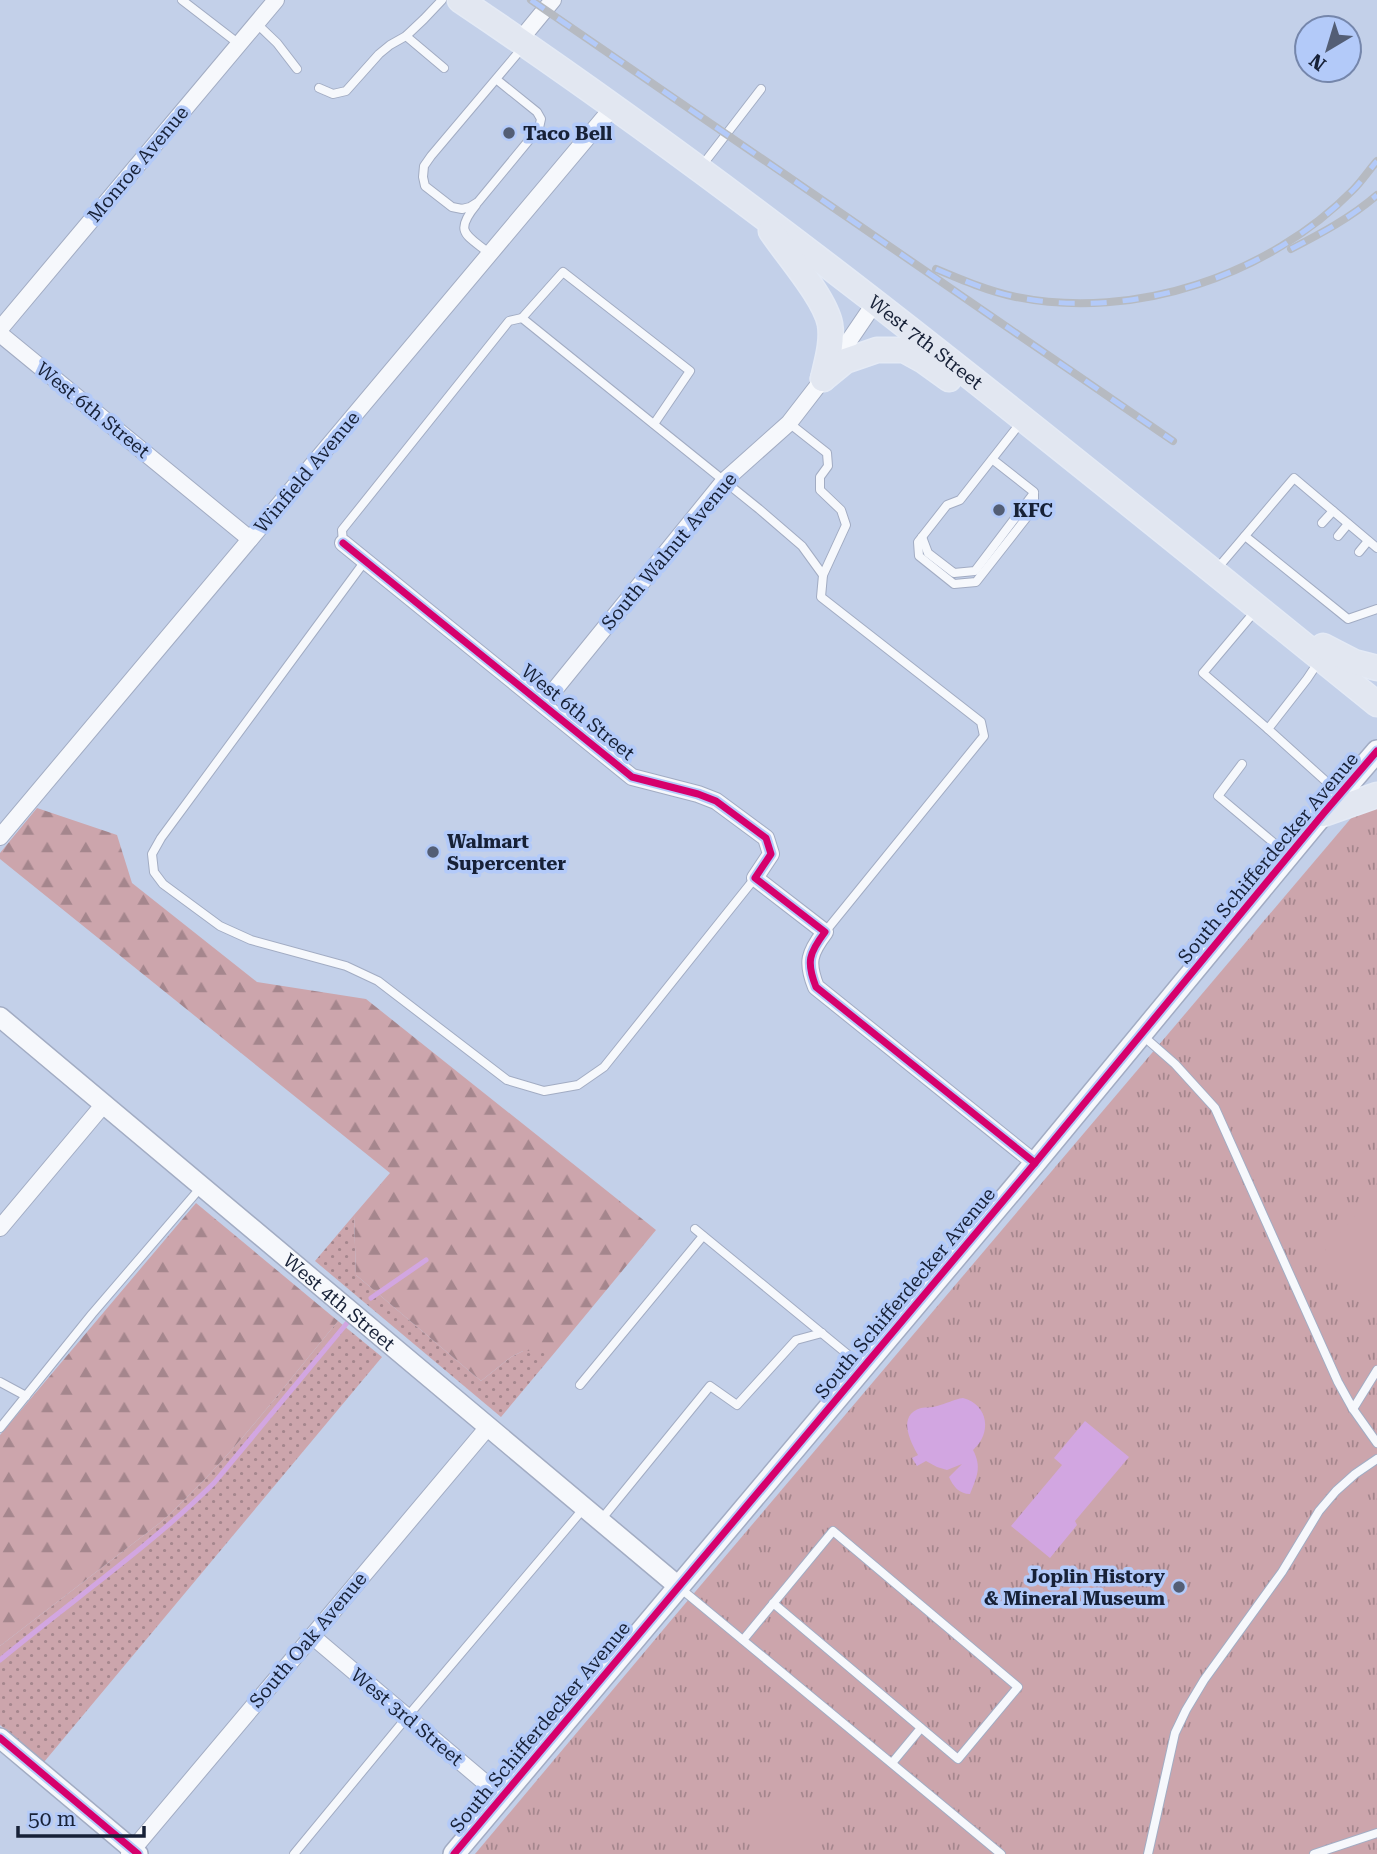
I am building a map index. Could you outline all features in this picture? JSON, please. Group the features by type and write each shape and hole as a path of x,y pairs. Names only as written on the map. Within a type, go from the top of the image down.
{"main road":[{"name":"West 7th Street","path":"460,0 699,169 876,301 1377,704"},
{"path":"756,211 823,303 830,323 831,342 823,379"},
{"path":"823,379 845,361 862,354 877,350 904,350 944,377 962,385 987,389"},
{"path":"1295,637 1315,641 1354,662 1377,668"},
{"name":"South Schifferdecker Avenue","path":"454,1854 1035,1163 1377,751"},
{"path":"1323,814 1377,795"}],"street":[{"name":"Monroe Avenue","path":"0,329 276,0"},
{"path":"523,42 553,0"},
{"name":"Winfield Avenue","path":"0,837 613,107"},
{"name":"South Walnut Avenue","path":"543,704 724,481 789,423 823,379 876,301"},
{"name":"West 6th Street","path":"0,334 250,539"},
{"name":"West 6th Street","path":"343,542 632,777 716,801 766,838 771,854 755,877"},
{"path":"755,877 825,932 810,956 809,971 816,987 1035,1163"},
{"name":"West 4th Street","path":"3,1024 202,1186 678,1586"},
{"path":"0,1228 103,1104"},
{"name":"South Oak Avenue","path":"133,1852 488,1427"},
{"name":"West 3rd Street","path":"312,1636 502,1797"},
{"path":"0,1738 133,1852"}],"lane":[{"path":"181,0 239,44"},
{"path":"319,88 333,94 346,91 379,54 425,19 442,0"},
{"path":"256,23 277,43 297,69"},
{"path":"405,36 444,68"},
{"path":"478,202 462,209 443,201 425,186 422,177 424,166 523,42"},
{"path":"490,254 465,234 463,225 466,216 539,128 541,119 537,112 496,79"},
{"path":"699,169 761,89"},
{"path":"343,542 342,530 509,321 522,318 563,272 690,371 654,424"},
{"path":"522,318 802,546 823,575"},
{"path":"992,459 1034,492 1034,508 976,582 954,584 919,555 918,542 947,505 960,500 992,459 1024,419"},
{"path":"789,423 827,453 828,466 820,477 820,490 841,510 846,525 823,575 821,597 981,722 984,736 825,932"},
{"path":"1214,572 1294,478 1377,548"},
{"path":"1322,523 1333,511"},
{"path":"1338,536 1348,524"},
{"path":"1245,536 1287,564 1324,594 1348,619 1377,609"},
{"path":"1359,552 1368,541"},
{"path":"365,561 161,838 152,854 154,872 163,884 220,926 251,940 346,966 378,981 507,1080 544,1091 578,1085 604,1067 755,877"},
{"path":"1258,607 1203,673 1340,794"},
{"path":"1268,729 1321,658"},
{"path":"1242,764 1218,796 1289,856"},
{"path":"1142,1035 1175,1064 1215,1108 1338,1382 1377,1443"},
{"path":"0,1428 92,1314 202,1186"},
{"path":"695,1229 863,1367"},
{"path":"580,1385 703,1236"},
{"path":"600,1521 710,1386 737,1405 796,1340 822,1333"},
{"path":"1353,1409 1377,1370"},
{"path":"0,1382 26,1396"},
{"path":"1148,1854 1175,1733 1186,1710 1282,1572 1319,1511 1354,1474 1377,1459"},
{"path":"294,1854 584,1508"},
{"path":"743,1640 833,1531 1018,1687 958,1759 774,1603"},
{"path":"678,1586 1001,1854"},
{"path":"892,1763 921,1728"},
{"path":"1314,1854 1377,1833"}],"green space":[{"path":"1377,805 1377,1854 475,1854 1352,817"},
{"path":"37,808 117,835 132,883 257,982 366,999 656,1230 556,1351 523,1351 481,1381 356,1275 354,1215 390,1173 0,859 0,853"},
{"path":"1377,1191 1377,1308 1319,1257"},
{"path":"196,1203 338,1321 253,1425 186,1499 161,1522 0,1646 0,1435"},
{"path":"354,1215 356,1275 481,1381 523,1351 556,1351 501,1417 315,1261"},
{"path":"338,1321 382,1357 44,1762 0,1725 0,1646 161,1522 186,1499 253,1425"},
{"path":"779,1787 829,1837 812,1854 780,1854 746,1820"}],"shaded area":[{"path":"963,1398 978,1407 985,1421 983,1436 973,1450 978,1467 970,1494 957,1489 949,1477 962,1464 947,1470 926,1461 917,1466 912,1458 918,1455 907,1422 914,1411 921,1408 935,1407"},
{"path":"1085,1421 1129,1457 1075,1521 1077,1525 1050,1558 1011,1526 1062,1465 1054,1458"}],"waterway":[{"path":"371,1298 426,1260"},
{"path":"0,1660 136,1552 214,1483 352,1317"}],"railway":[{"path":"531,0 1173,441"},
{"path":"936,269 1006,295 1061,303 1107,302 1153,296 1198,284 1241,268 1282,246 1319,220 1353,190 1377,161"},
{"path":"1291,249 1346,218 1377,195"}],"cycle path":[{"path":"343,543 632,777 716,801 766,838 771,854 755,878 825,932 812,952 810,964 816,987 1035,1163"},
{"path":"454,1854 1035,1163 1377,751"},
{"path":"0,1738 138,1854"}],"place":[{"name":"Taco Bell","path":"509,133"},
{"name":"KFC","path":"999,510"},
{"name":"Walmart Supercenter","path":"433,852"},
{"name":"Joplin History & Mineral Museum","path":"1179,1587"}]}
